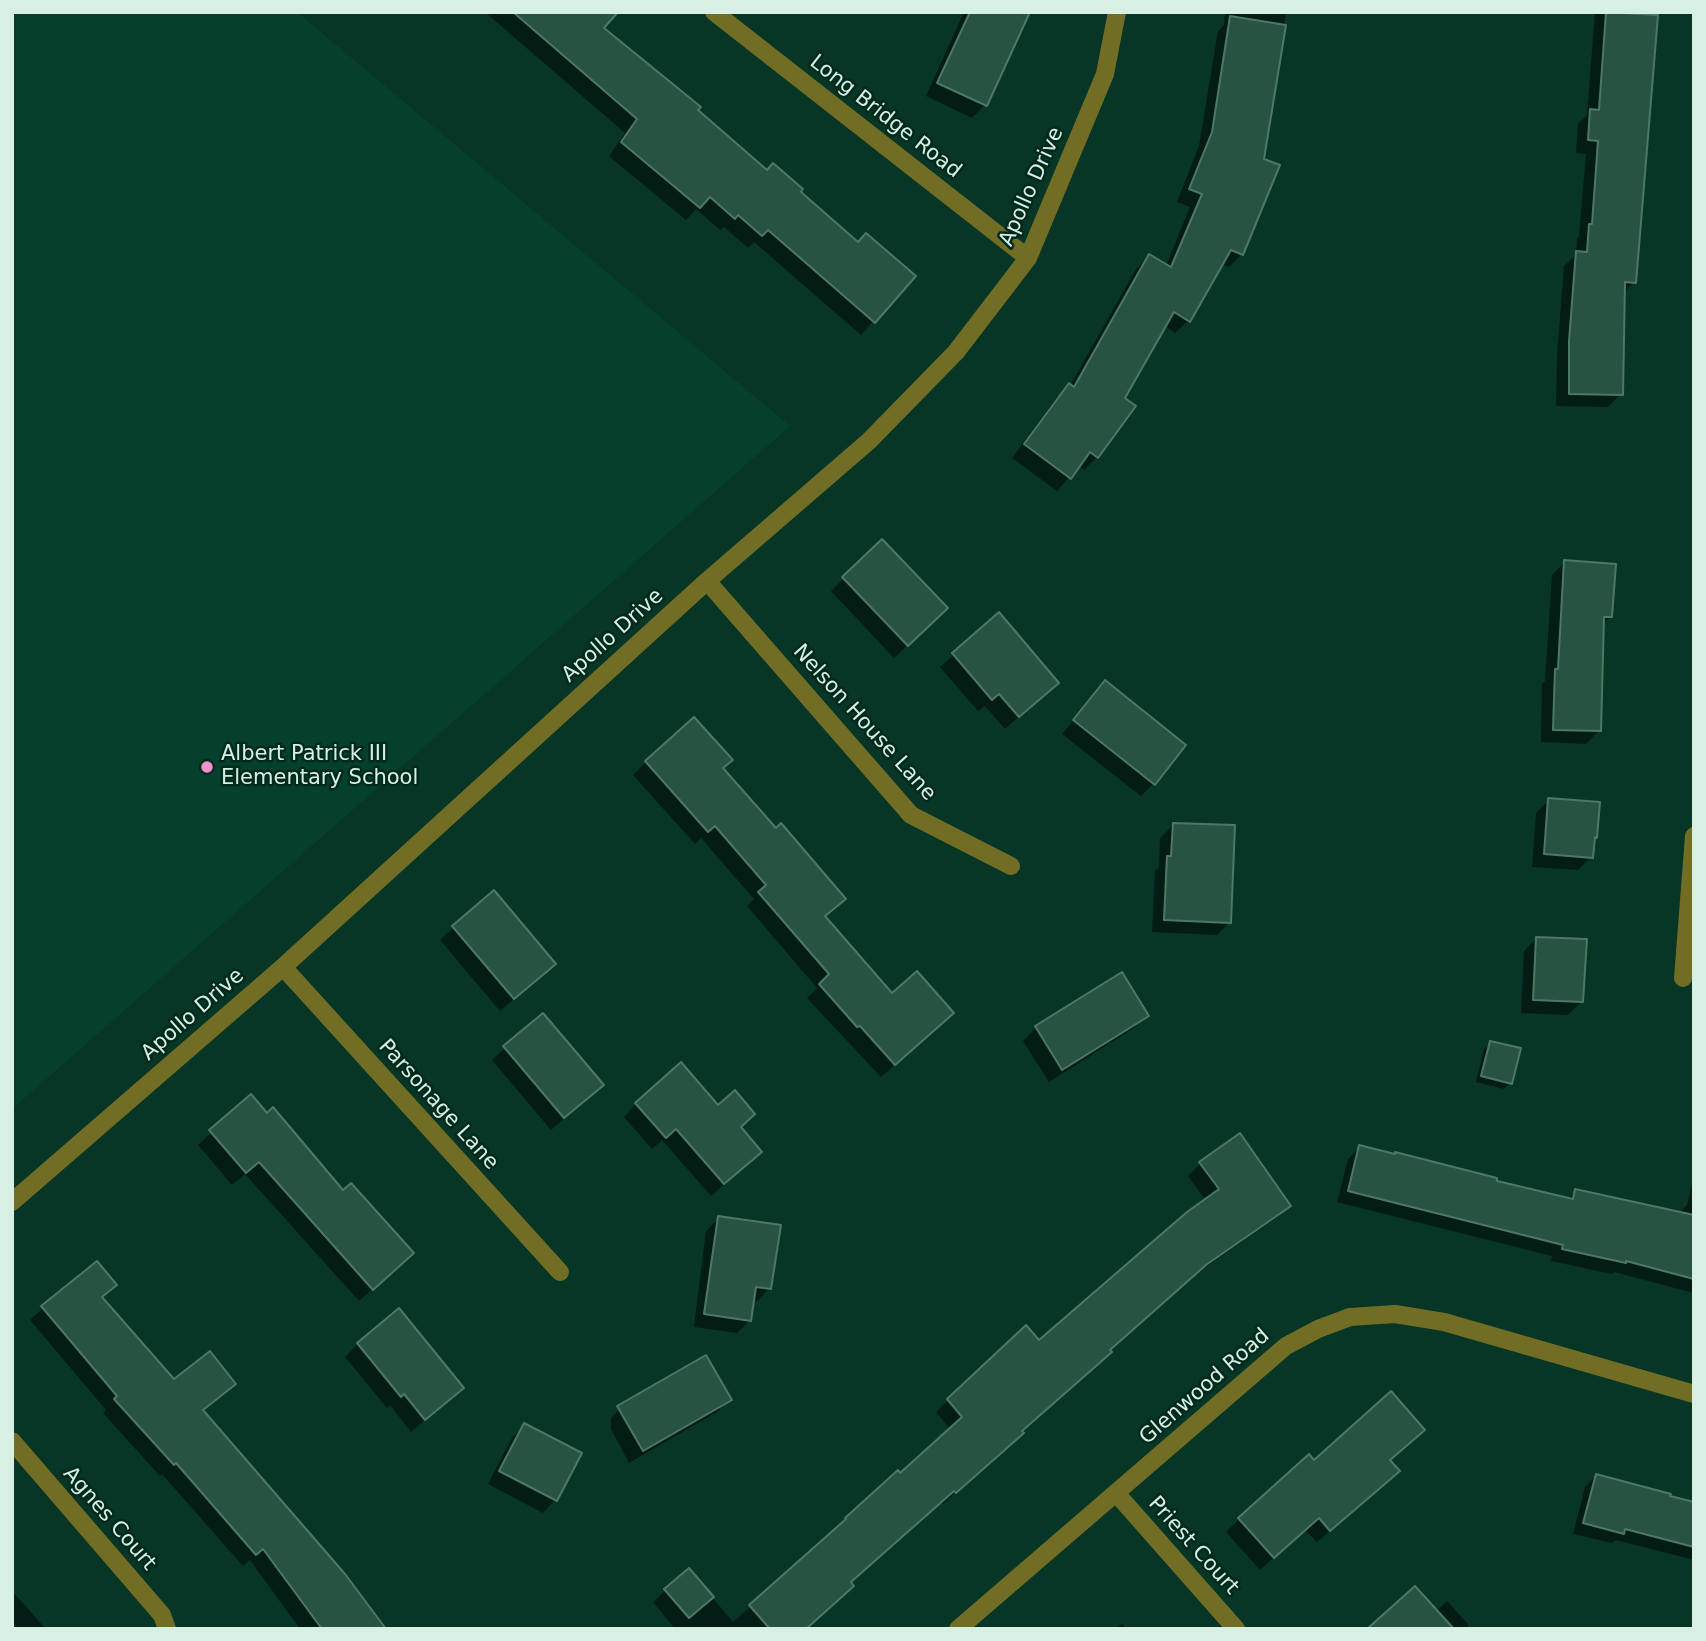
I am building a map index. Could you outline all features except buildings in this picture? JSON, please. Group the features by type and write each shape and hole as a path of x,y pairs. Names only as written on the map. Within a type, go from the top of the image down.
{"street":[{"name":"Long Bridge Road","path":"714,12 1028,258"},
{"name":"Apollo Drive","path":"12,1202 283,967 707,581 870,441 956,352 1028,258 1105,74 1117,12"},
{"name":"Nelson House Lane","path":"707,581 911,816 1010,866"},
{"path":"1683,978 1694,836"},
{"name":"Parsonage Lane","path":"283,967 559,1272"},
{"name":"Glenwood Road","path":"958,1629 1286,1346 1318,1329 1350,1317 1395,1314 1444,1322 1694,1394"},
{"name":"Agnes Court","path":"12,1441 162,1615 167,1629"},
{"name":"Priest Court","path":"1116,1493 1236,1629"}],"shaded area":[{"name":"Albert Patrick III Elementary School","path":"12,12 297,12 790,426 12,1109"}],"place":[{"name":"Albert Patrick III Elementary School","path":"207,767"}]}
